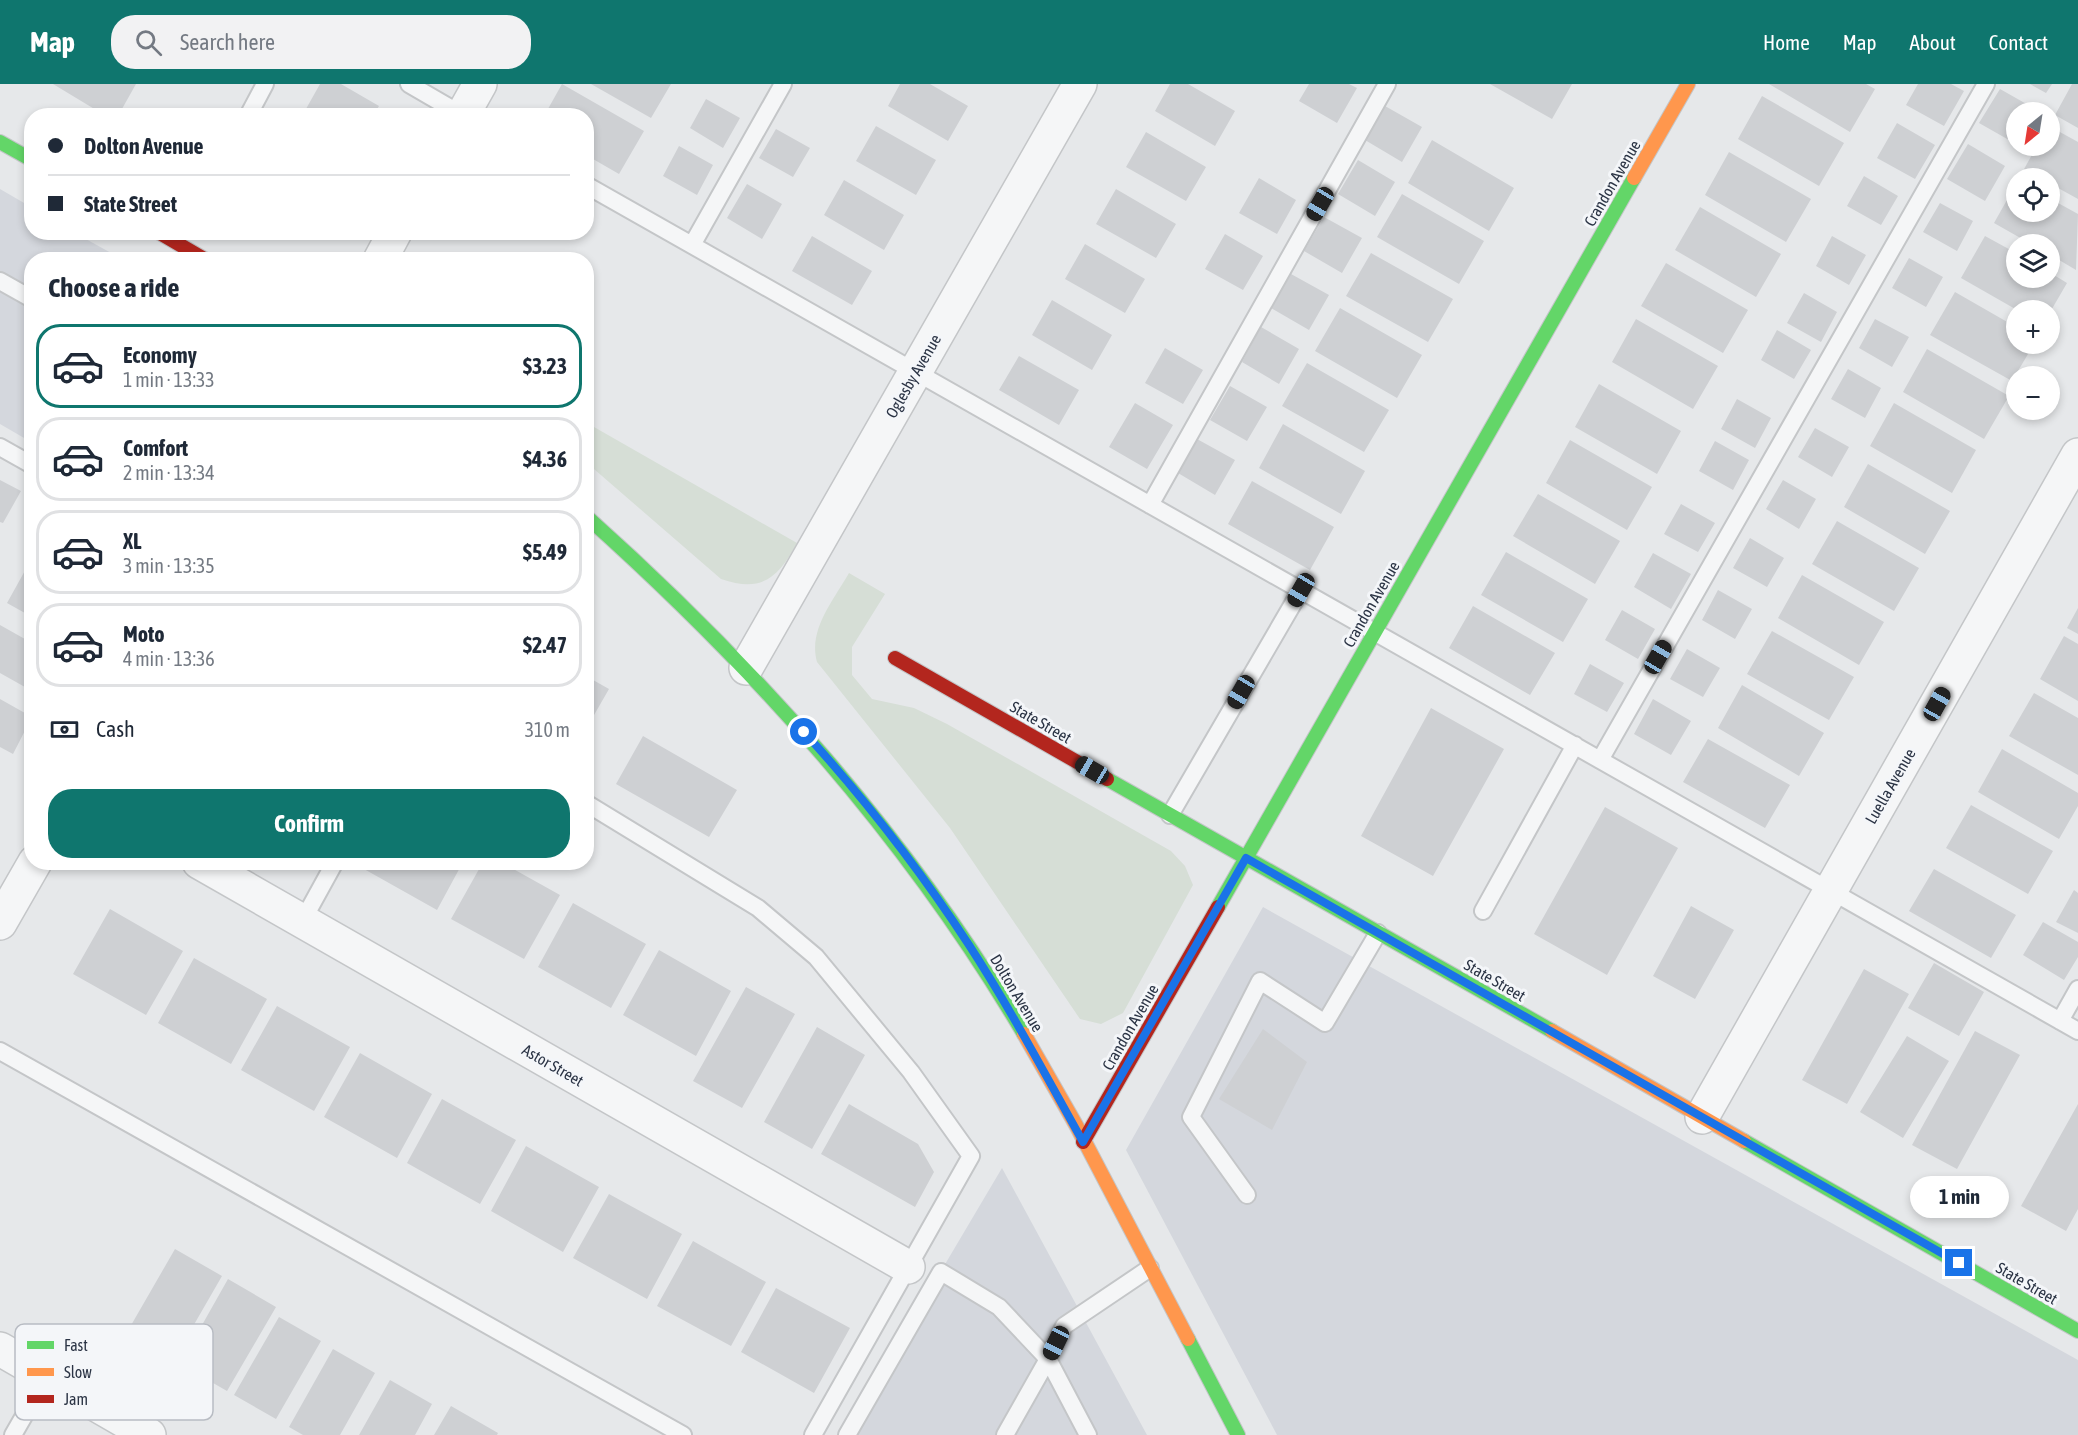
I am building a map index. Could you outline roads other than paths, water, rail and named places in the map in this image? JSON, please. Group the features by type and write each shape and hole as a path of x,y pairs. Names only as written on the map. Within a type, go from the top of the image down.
{"street":[{"path":"467,108 480,84"},
{"name":"Oglesby Avenue","path":"746,668 1080,84"},
{"name":"Crandon Avenue","path":"1083,1142 1688,84"},
{"path":"0,142 24,156"},
{"path":"184,240 197,252"},
{"name":"Luella Avenue","path":"1702,1117 2078,455"},
{"path":"594,523 646,568 746,668"},
{"name":"State Street","path":"895,658 2078,1331"},
{"name":"Dolton Avenue","path":"746,668 834,765 897,845 968,944 1022,1032 1083,1142 1238,1435"},
{"path":"0,923 30,870"},
{"name":"Astor Street","path":"213,870 908,1267"},
{"path":"0,1349 15,1358"},
{"path":"123,1420 149,1435"}],"lane":[{"path":"252,108 265,84"},
{"path":"409,84 451,108"},
{"path":"692,245 783,84"},
{"path":"1150,505 1387,84"},
{"path":"1600,760 1986,84"},
{"path":"594,190 2078,1031"},
{"path":"0,280 24,294"},
{"path":"0,447 24,460"},
{"path":"1170,815 1301,590"},
{"path":"1483,911 1575,745"},
{"path":"594,808 758,909 816,957 911,1072 971,1156 813,1435"},
{"path":"302,922 331,870"},
{"path":"1247,1195 1191,1117 1260,981 1325,1023 1378,933"},
{"path":"2060,1021 2078,989"},
{"path":"0,1051 683,1435"},
{"path":"1005,1435 1064,1326 1150,1268"},
{"path":"847,1435 941,1272 999,1307 1048,1359 1088,1435"},
{"path":"13,1435 22,1420"}]}
